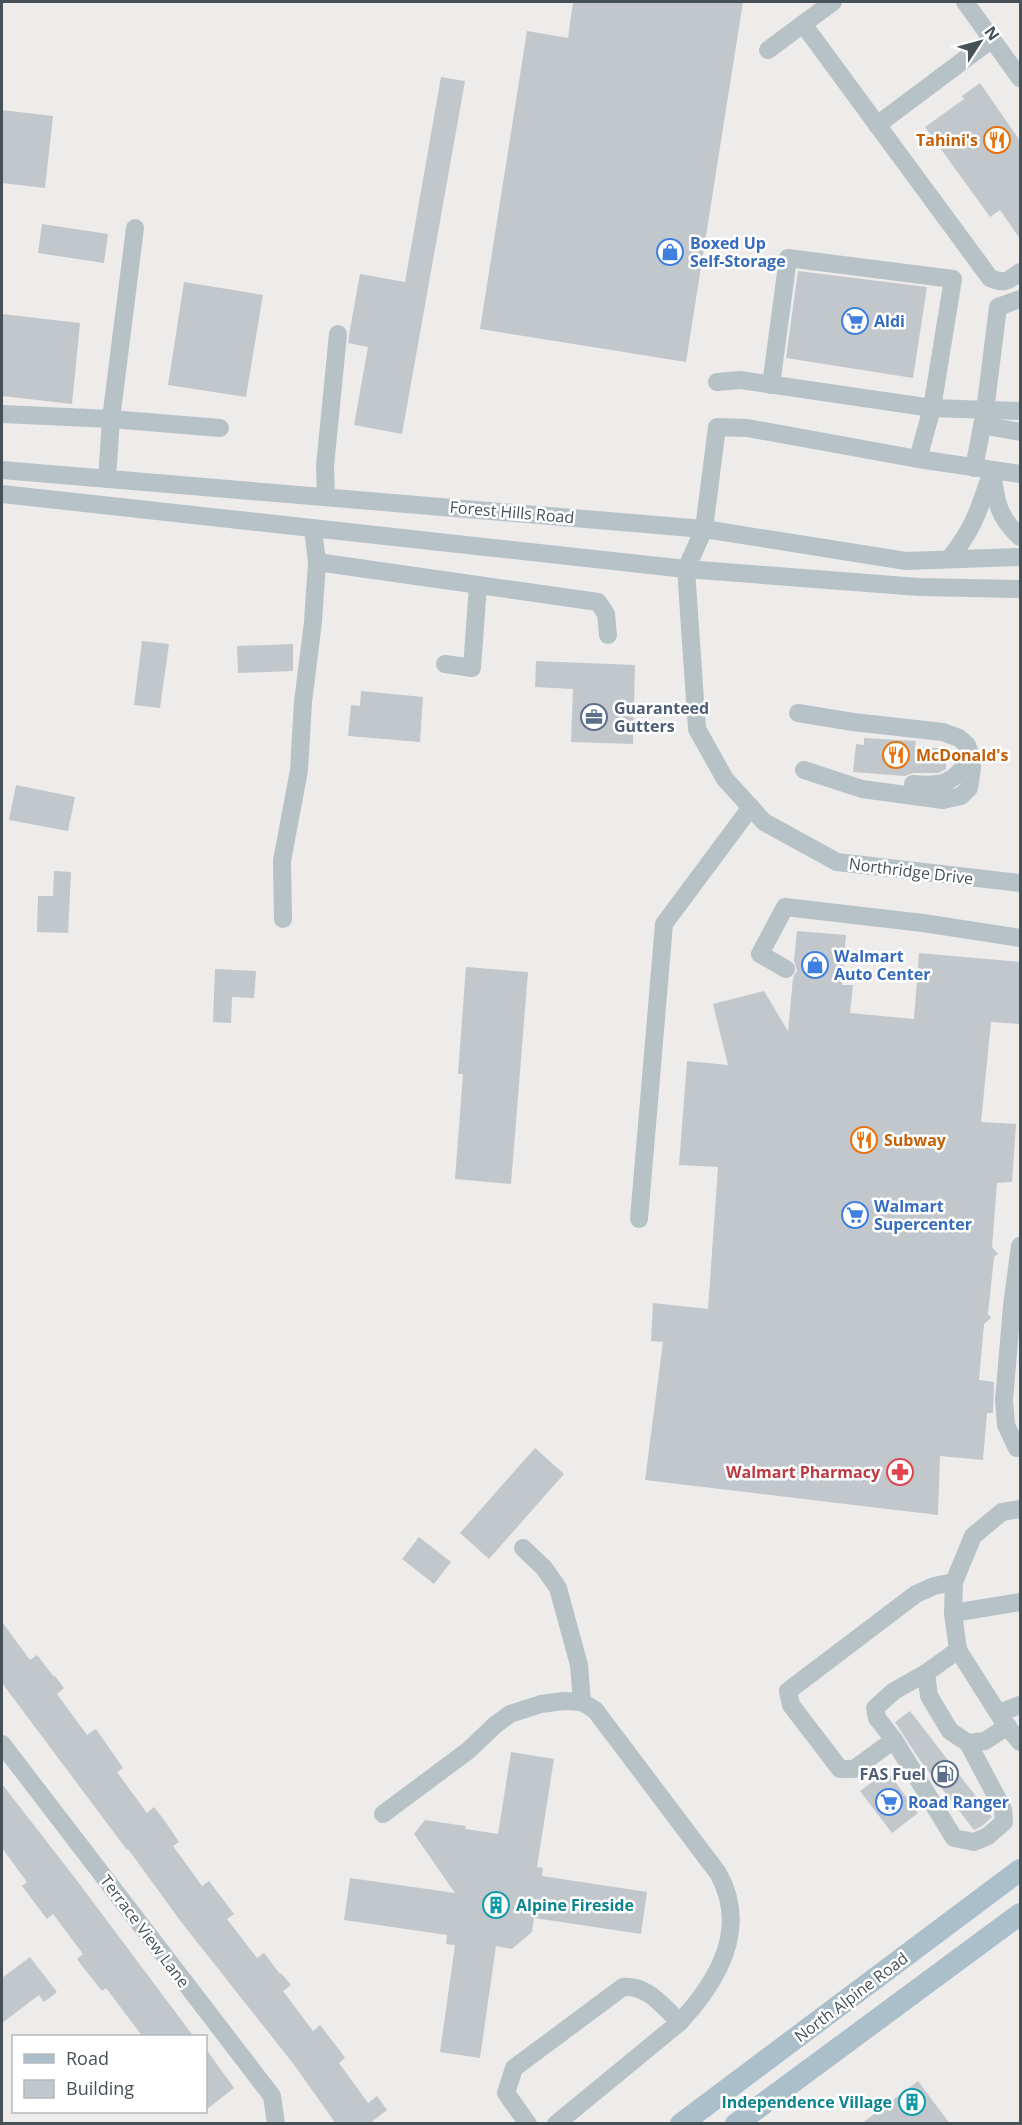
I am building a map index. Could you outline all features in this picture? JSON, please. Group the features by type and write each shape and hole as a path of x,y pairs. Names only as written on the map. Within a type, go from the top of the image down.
{"main road":[{"name":"North Alpine Road","path":"681,2124 1020,1870"},
{"name":"North Alpine Road","path":"736,2124 1020,1914"}],"street":[{"path":"768,50 833,2"},
{"path":"966,2 1020,78"},
{"path":"803,24 990,278 999,282 1008,281 1020,272"},
{"path":"877,124 992,39"},
{"path":"107,479 111,419 135,228"},
{"path":"771,385 788,258 953,279 932,408 918,459"},
{"path":"949,559 966,539 977,517 983,470 983,418 998,307 1020,299"},
{"path":"326,497 326,466 338,334"},
{"path":"717,382 740,380 932,408 983,418 1020,432"},
{"path":"983,418 1020,411"},
{"path":"2,414 111,419 220,428"},
{"path":"686,569 704,529 717,428 747,428 983,470 1020,474"},
{"name":"Forest Hills Road","path":"2,470 704,529 906,561 1020,556"},
{"path":"983,470 998,508 1010,527 1020,537"},
{"path":"2,494 686,569 920,587 1020,589"},
{"path":"283,919 282,861 299,770 303,702 313,622 317,562 313,529"},
{"path":"317,562 598,602 606,614 608,635"},
{"name":"Northridge Drive","path":"686,569 697,729 725,779 764,822 837,862 1020,883"},
{"path":"445,664 472,668 478,585"},
{"path":"798,713 943,732 959,738 966,745 971,756 972,768 969,788 961,796 943,800 862,789 804,771"},
{"path":"639,1220 664,924 751,807"},
{"path":"786,969 760,954 785,907 923,923 1020,938"},
{"path":"1020,1246 1004,1400 1006,1425 1017,1448 1020,1448"},
{"path":"1020,1509 1002,1512 973,1536 954,1582 953,1613 958,1650 1003,1720 1020,1742"},
{"path":"523,1548 544,1568 558,1588 579,1665 582,1702"},
{"path":"894,1740 854,1769 840,1769 791,1706 788,1691 916,1594 934,1586 954,1582"},
{"path":"953,1613 1020,1602"},
{"path":"926,1673 929,1696 950,1731 968,1743 1003,1809 1004,1822 988,1836 974,1842 954,1838 894,1740 877,1718 875,1708 894,1691 926,1673 958,1650"},
{"path":"383,1814 469,1750 510,1714 541,1704 564,1701 582,1702 595,1710 718,1873 726,1887 731,1907 731,1932 724,1959 696,2005 680,2022 556,2124"},
{"path":"968,1743 985,1741 1020,1705"},
{"name":"Terrace View Lane","path":"2,1743 272,2096 276,2124"},
{"path":"528,2124 506,2093 514,2068 623,1987 634,1986 647,1991 680,2022"}],"building":[{"path":"573,2 743,2 686,362 480,329 527,31 568,38"},
{"path":"441,77 465,81 402,434 354,425 368,347 348,343 360,274 405,282"},
{"path":"980,83 1020,141 1020,239 1000,210 990,217 925,127 964,99 962,96"},
{"path":"2,110 53,116 45,188 2,183"},
{"path":"42,224 108,234 104,263 38,253"},
{"name":"Aldi","path":"798,271 927,287 913,378 786,358"},
{"path":"184,282 263,295 246,397 168,385"},
{"path":"2,314 80,323 72,404 2,396"},
{"path":"142,641 169,644 160,708 134,705"},
{"path":"293,644 293,671 238,673 237,646"},
{"path":"536,661 635,665 633,744 571,742 573,689 535,687"},
{"path":"361,691 423,697 420,742 348,736 351,705 360,706"},
{"name":"McDonald's","path":"864,738 916,741 915,747 939,748 938,762 946,762 946,769 938,773 913,773 905,776 853,772 856,744 864,745"},
{"path":"16,785 75,797 68,831 9,820"},
{"path":"54,871 71,872 68,933 37,932 38,896 53,896"},
{"name":"Walmart Supercenter","path":"797,931 846,935 842,985 853,985 850,1013 914,1019 919,953 1020,962 1020,1024 991,1022 981,1122 1016,1124 1012,1182 997,1183 992,1247 998,1254 994,1257 988,1314 991,1318 984,1324 979,1380 994,1382 993,1413 987,1413 983,1460 940,1456 938,1515 645,1480 663,1342 651,1341 653,1303 708,1309 718,1167 679,1165 687,1061 728,1065 713,1004 764,991 788,1031 793,978 797,970 794,961"},
{"path":"466,967 528,972 511,1184 455,1179 463,1074 458,1074"},
{"path":"215,969 256,971 254,998 232,997 231,1023 213,1022"},
{"path":"535,1448 564,1474 489,1559 460,1533"},
{"path":"419,1537 451,1562 434,1584 402,1559"},
{"path":"2,1622 30,1660 37,1655 55,1676 64,1688 57,1694 87,1735 96,1729 123,1768 117,1772 147,1813 154,1807 165,1821 179,1842 173,1846 202,1886 209,1881 234,1914 227,1919 257,1958 264,1953 291,1985 283,1991 313,2031 320,2025 341,2052 345,2058 339,2063 368,2103 377,2096 387,2110 369,2124 336,2124 295,2066 182,1923 2,1683"},
{"name":"FAS Fuel","path":"910,1711 992,1817 982,1826 974,1830 919,1759 895,1722"},
{"name":"Alpine Fireside","path":"511,1752 554,1759 537,1867 543,1868 542,1876 647,1892 641,1934 534,1918 532,1932 512,1949 496,1946 480,2058 440,2052 455,1945 446,1944 447,1935 344,1920 350,1878 455,1893 414,1834 425,1820 498,1834"},
{"name":"Road Ranger","path":"887,1771 918,1813 892,1833 860,1791"},
{"path":"2,1784 193,2035 141,2035 106,1988 102,1991 77,1959 83,1954 53,1914 47,1919 22,1886 27,1882 2,1848"},
{"path":"30,1957 57,1992 44,2002 39,1995 2,2023 2,1978"},
{"path":"207,2050 234,2088 207,2109"},
{"name":"Independence Village","path":"918,2081 950,2124 861,2124"}],"place":[{"name":"Tahini's","path":"997,140"},
{"name":"Boxed Up Self-Storage","path":"670,252"},
{"name":"Aldi","path":"855,321"},
{"name":"Guaranteed Gutters","path":"594,717"},
{"name":"McDonald's","path":"896,755"},
{"name":"Walmart Auto Center","path":"815,965"},
{"name":"Subway","path":"864,1140"},
{"name":"Walmart Supercenter","path":"855,1215"},
{"name":"Walmart Pharmacy","path":"900,1472"},
{"name":"FAS Fuel","path":"945,1774"},
{"name":"Road Ranger","path":"889,1802"},
{"name":"Alpine Fireside","path":"496,1905"},
{"name":"Independence Village","path":"912,2102"}]}
